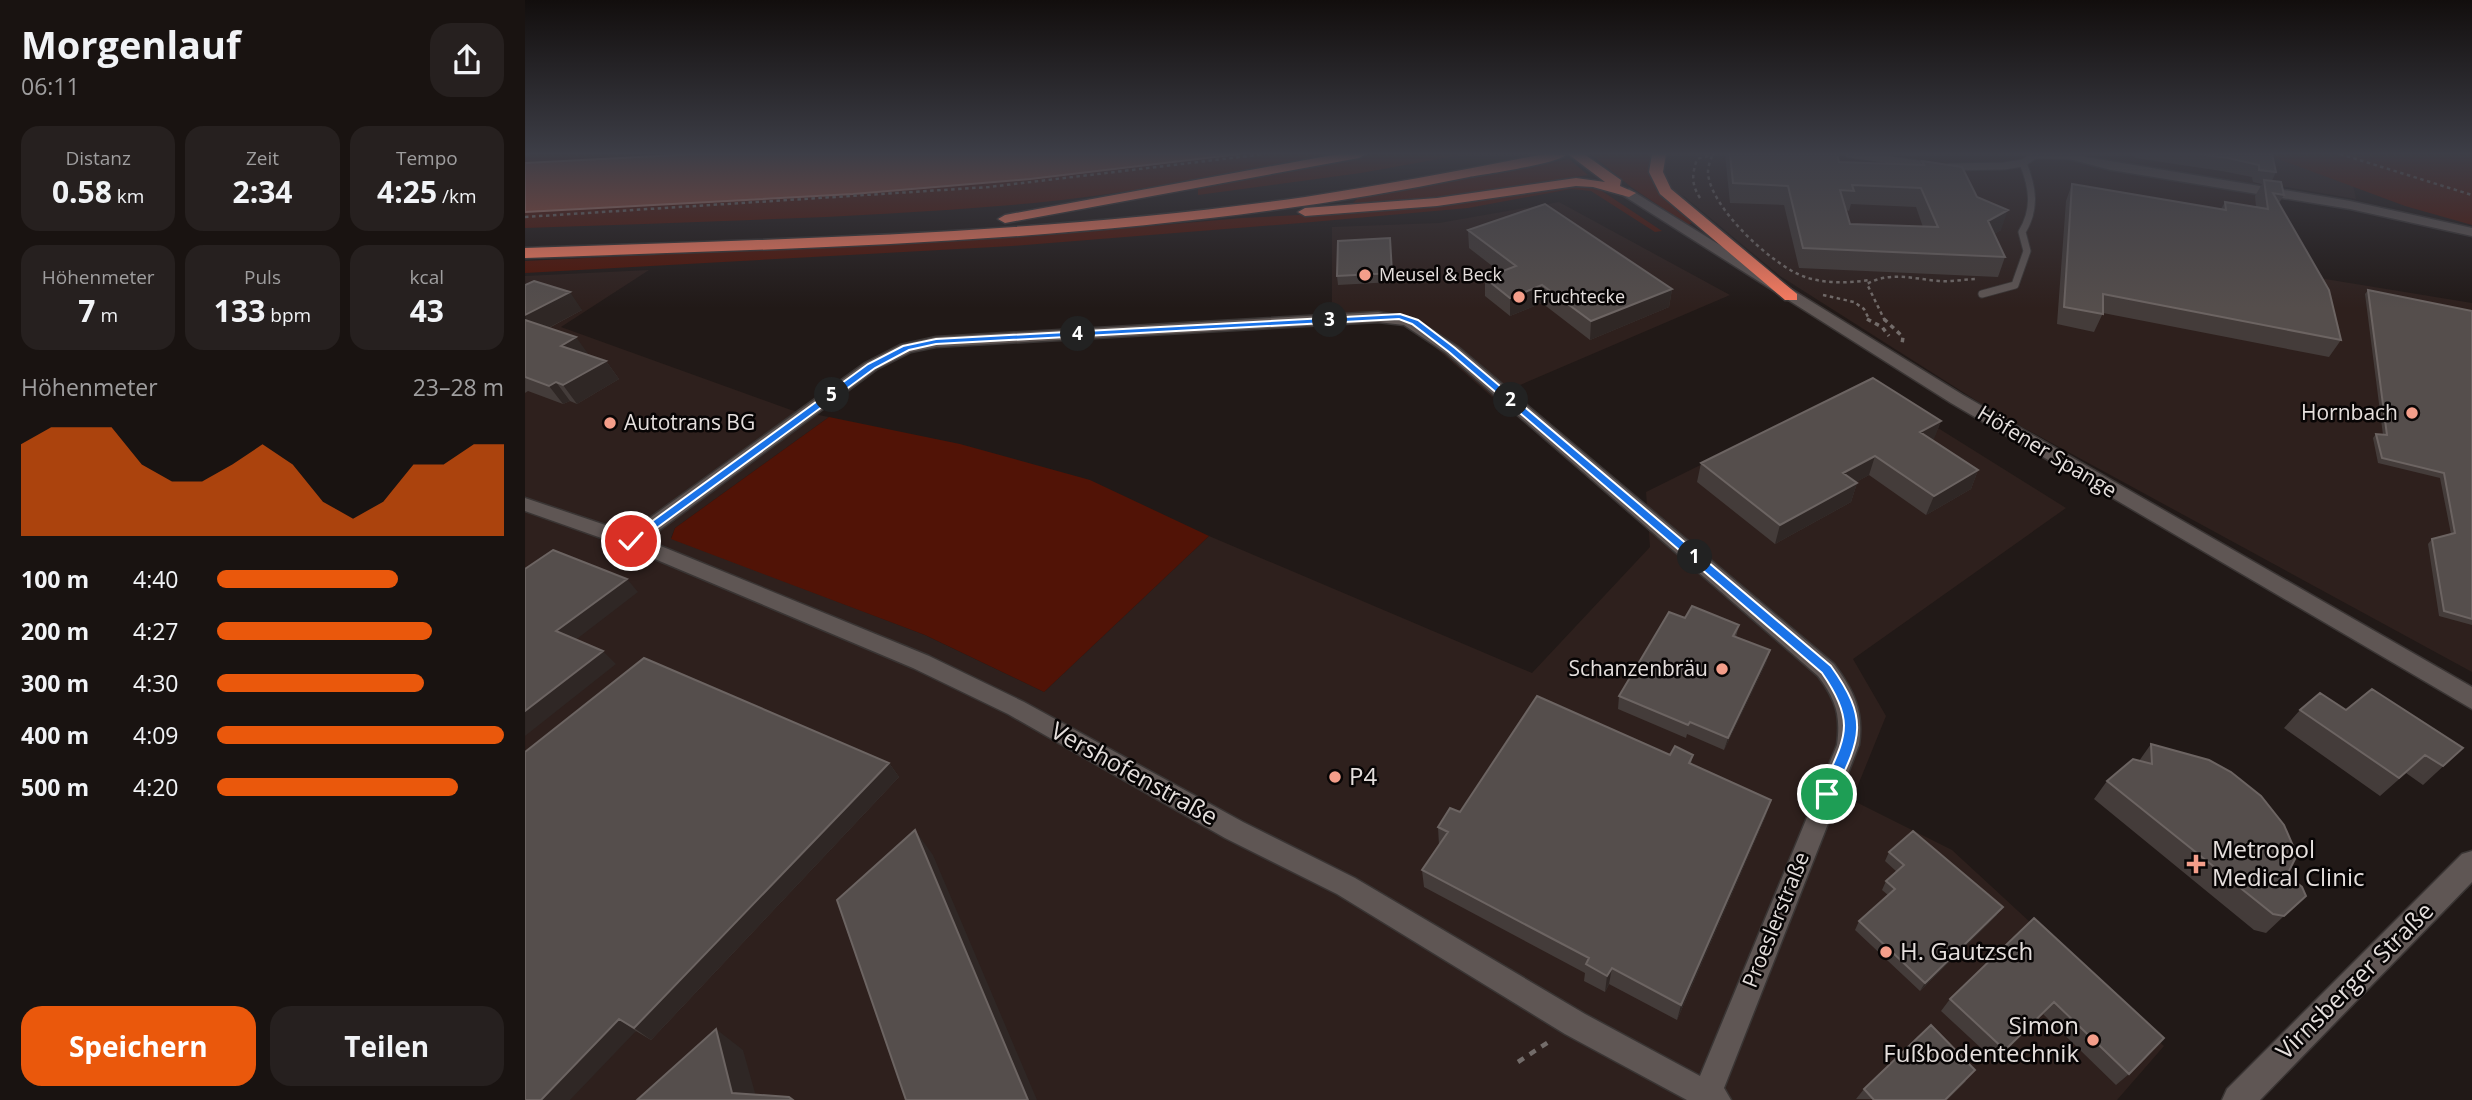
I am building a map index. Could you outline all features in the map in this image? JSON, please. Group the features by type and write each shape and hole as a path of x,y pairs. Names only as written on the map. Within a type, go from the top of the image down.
{"highway":[{"path":"1005,219 1085,205"},
{"path":"525,241 1005,219 1149,205"},
{"path":"525,253 869,239 1142,219 1248,205"},
{"path":"1142,219 1206,218 1400,205"},
{"path":"1680,205 1791,297"}],"main road":[{"name":"Höfener Spange","path":"1648,205 1791,297 2026,440 2472,699"},
{"name":"Virnsberger Straße","path":"2238,1100 2472,863"}],"street":[{"path":"2352,205 2472,232"},
{"name":"Proeslerstraße","path":"631,541 871,366 906,348 936,342 1378,317 1400,317 1415,322 1452,350 1826,670 1844,695 1853,718 1848,745 1711,1097"},
{"name":"Vershofenstraße","path":"525,504 631,541 921,662 1016,708 1234,830 1346,886 1575,1024 1711,1097"}],"lane":[{"path":"1982,294 1998,292 2015,285 2027,251 2022,232 2031,217 2031,205"}],"path":[{"path":"525,216 711,205"},
{"path":"1720,205 1786,267 1819,281 1885,277 1941,282 1982,279"},
{"path":"1829,297 1854,302 1864,309 1867,319 1882,327 1891,341 1901,345 1905,340 1902,333 1888,324 1867,284 1876,279"},
{"path":"1518,1062 1575,1024"}],"shaded area":[{"path":"525,205 646,205 525,212"},
{"path":"646,205 1005,205 844,216 525,228 525,212"},
{"path":"1409,205 1482,205 1012,246 525,273 525,261 1037,236 1242,218 1356,212"},
{"path":"1540,205 1565,205 1730,295 1492,397 1416,331 1394,322 1332,324 1332,227 1439,223"},
{"path":"1613,205 1624,205 1662,231 1655,232"},
{"path":"1658,205 1671,205 1694,222 1688,225"},
{"path":"1695,205 2279,205 2319,278 2472,303 2472,672 1991,410 1780,276"},
{"path":"2472,205 2472,225 2405,206"},
{"path":"649,270 561,327 791,410 829,417 675,528 671,538 925,635 1044,692 1209,536 1532,673 1650,547 1646,492 1866,383 2066,508 1853,659 1886,716 1852,800 1952,850 2164,1046 2117,1100 525,1100 525,276"},
{"path":"829,417 960,444 1090,480 1209,536 1044,692 925,635 671,539 675,528"}],"building":[{"path":"1547,205 1672,289 1591,321 1542,285 1510,298 1485,278 1516,266 1468,230"},
{"path":"1793,205 1845,205 1850,224 1938,227 1929,205 1997,205 2008,210 1988,221 2005,257 1803,248"},
{"path":"2071,205 2198,205 2226,210 2225,205 2245,205 2268,209 2267,205 2280,205 2329,290 2341,340 2103,294 2103,314 2064,307"},
{"path":"1390,238 1392,273 1337,276 1338,241"},
{"path":"534,281 570,292 525,315 525,285"},
{"path":"2368,290 2472,311 2472,619 2444,611 2432,539 2455,533 2444,473 2382,458 2376,434 2387,435"},
{"path":"525,320 576,337 561,346 606,361 563,385 556,382 549,386 525,377"},
{"path":"1873,378 1941,421 1920,432 1978,470 1934,496 1875,456 1843,473 1857,483 1780,525 1701,463"},
{"path":"553,550 627,579 556,631 603,651 525,711 525,569"},
{"path":"1692,606 1739,625 1733,636 1770,650 1728,738 1690,722 1688,725 1619,696 1669,612 1685,618"},
{"path":"644,658 889,763 634,1028 619,1019 541,1100 525,1100 525,752"},
{"path":"2372,689 2463,748 2443,766 2425,755 2399,778 2300,710 2320,693 2346,710"},
{"path":"1537,696 1670,755 1675,746 1693,755 1689,763 1771,800 1681,1005 1612,968 1607,976 1586,964 1589,958 1422,870 1448,832 1438,827 1450,808 1460,812"},
{"path":"2151,744 2209,760 2231,772 2261,796 2284,825 2297,855 2287,875 2302,887 2306,896 2284,916 2273,914 2107,781 2133,759 2152,764"},
{"path":"915,830 1028,1100 906,1100 837,900"},
{"path":"1913,831 2003,907 1925,983 1859,921 1895,889 1886,881 1904,865 1889,852"},
{"path":"2034,918 2164,1038 2129,1074 2054,1002 2005,1050 1950,999"},
{"path":"1931,1025 1975,1070 1945,1100 1874,1100 1864,1089"},
{"path":"716,1029 732,1093 789,1097 793,1100 637,1100"}],"place":[{"name":"Meusel & Beck","path":"1365,275"},
{"name":"Fruchtecke","path":"1519,297"},
{"name":"Hornbach","path":"2412,413"},
{"name":"Autotrans BG","path":"610,423"},
{"name":"Schanzenbräu","path":"1722,669"},
{"name":"P4","path":"1335,777"},
{"name":"Metropol Medical Clinic","path":"2196,864"},
{"name":"H. Gautzsch","path":"1886,952"},
{"name":"Simon Fußbodentechnik","path":"2093,1040"}],"route":[{"path":"631,541 871,366 906,348 936,342 1400,317 1415,322 1452,350 1826,670 1844,695 1853,718 1848,745 1827,794"}]}
